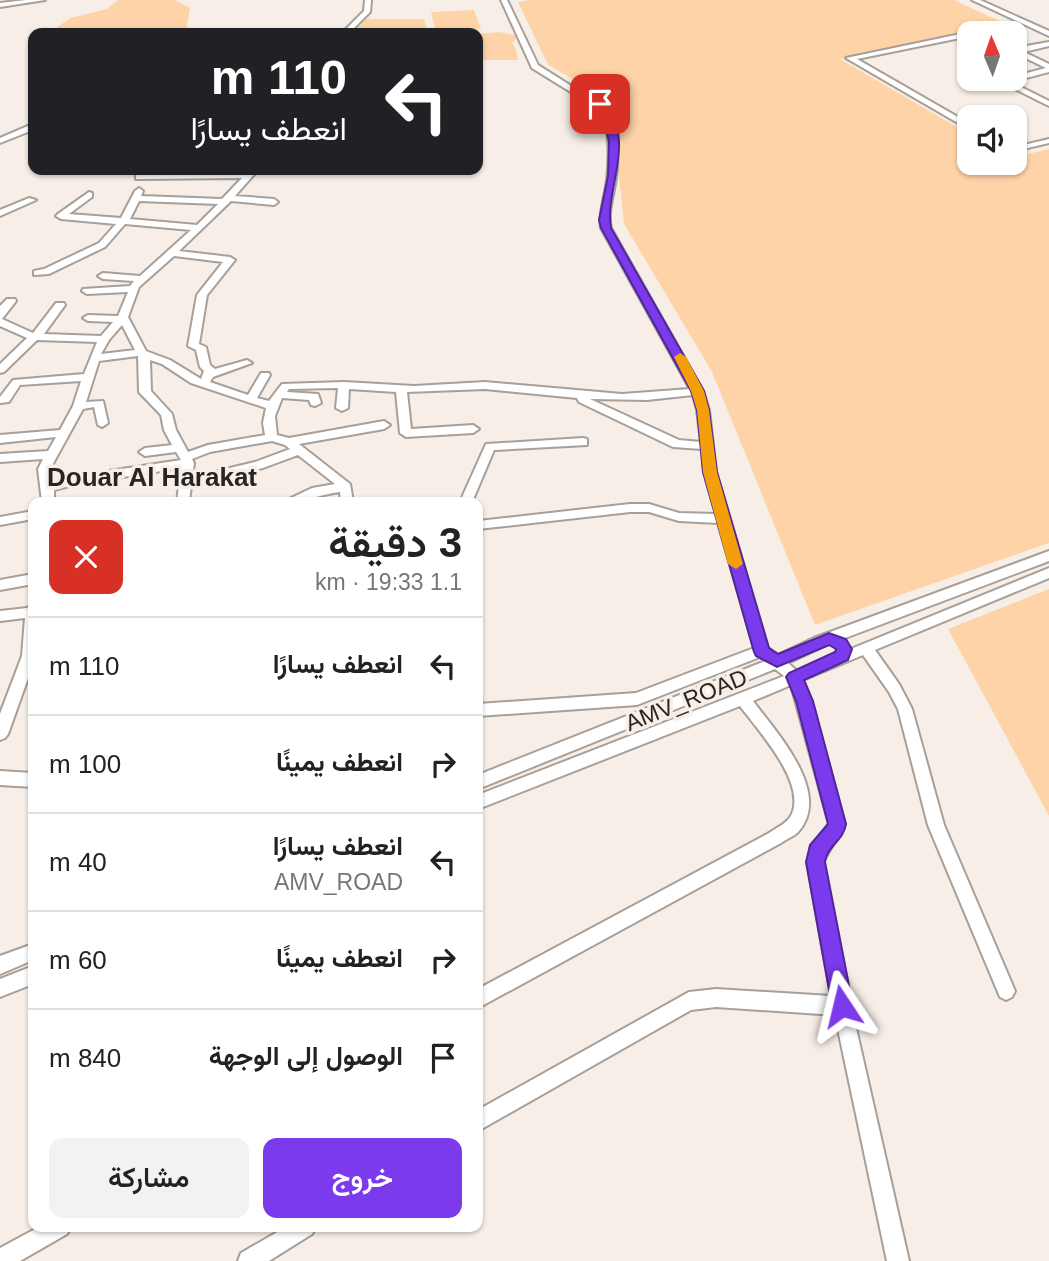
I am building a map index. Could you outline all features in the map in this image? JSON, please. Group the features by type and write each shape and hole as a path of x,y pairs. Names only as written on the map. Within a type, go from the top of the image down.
{"street":[{"path":"0,5 42,0"},
{"path":"350,28 367,12 368,0"},
{"path":"504,0 535,66 607,111 614,142 614,161 604,220 606,228 697,391 703,410 706,446 723,519 762,652 777,661 784,672 795,677 804,701 837,824 836,830 817,851 815,862 842,1006 898,1261"},
{"path":"975,0 1014,18 1020,25 1049,39"},
{"path":"957,37 850,59 957,121"},
{"path":"1027,46 1049,39"},
{"path":"1027,56 1049,68"},
{"path":"1027,74 1049,68"},
{"path":"1024,91 1049,104"},
{"path":"0,141 28,129"},
{"path":"1027,146 1049,141"},
{"path":"139,177 184,175"},
{"path":"48,497 44,469 79,406 94,358 104,339 122,318 133,289 228,200 249,175"},
{"path":"89,195 57,218 198,228"},
{"path":"135,198 274,202"},
{"path":"135,198 206,209"},
{"path":"40,275 102,245 124,221 135,198"},
{"path":"0,213 32,200"},
{"path":"173,253 230,260 199,302 193,346 201,347 205,367 210,370 207,379"},
{"path":"103,276 142,279"},
{"path":"87,291 133,289"},
{"path":"11,301 3,309 0,319 34,337 104,339"},
{"path":"0,370 44,328 60,304"},
{"path":"88,318 122,318 133,331 145,359 145,392 166,414 170,429 185,456 184,497"},
{"path":"94,358 141,353 166,362 195,381 247,363"},
{"path":"251,399 265,375"},
{"path":"0,400 5,400 17,382 88,377"},
{"path":"207,379 214,389 272,406"},
{"path":"342,408 344,385"},
{"path":"272,437 269,418 272,406 286,386 401,388 471,385 582,395 671,397 697,391"},
{"path":"401,388 407,433 473,429"},
{"path":"278,394 290,397 314,396 315,403"},
{"path":"582,395 583,400 625,418 651,434 677,444 706,446"},
{"path":"79,406 99,403 102,423"},
{"path":"186,482 259,465 294,446 384,425"},
{"path":"0,439 62,433"},
{"path":"48,488 208,449 272,437 294,446 346,487 347,497"},
{"path":"468,497 490,447 583,442"},
{"path":"145,452 185,456"},
{"path":"0,458 51,454"},
{"path":"303,497 316,491 346,487"},
{"path":"483,524 630,508 649,508 680,517 723,519"},
{"path":"0,521 28,516"},
{"name":"AMV_ROAD","path":"483,780 685,701 829,639 1049,556"},
{"path":"483,800 743,699 981,598 1049,573"},
{"path":"992,578 1005,590"},
{"path":"0,585 28,580"},
{"path":"969,586 981,598"},
{"path":"0,616 28,612"},
{"path":"829,639 840,643 844,649 843,656"},
{"path":"864,647 894,688 905,709 936,825 1006,991"},
{"path":"483,710 637,699 762,652"},
{"path":"0,734 28,659"},
{"path":"17,692 28,691"},
{"path":"483,996 775,838 794,825 799,816 801,799 793,768 743,699"},
{"path":"0,778 28,780"},
{"path":"0,965 28,954"},
{"path":"0,988 28,977"},
{"path":"483,1118 689,1000 716,998 842,1006"},
{"path":"0,1259 51,1232"},
{"path":"249,1261 297,1232"}],"shaded area":[{"path":"118,0 175,0 190,8 189,28 56,28 70,18 107,9"},
{"path":"954,0 999,21 957,21 957,35 840,59 957,127 957,175 1027,175 1027,154 1049,149 1049,543 815,625 712,372 624,224 611,101 548,65 518,2"},
{"path":"474,10 481,28 435,28 431,12"},
{"path":"366,19 424,19 427,28 357,28"},
{"path":"499,32 520,36 512,43 518,60 483,60 483,34"},
{"path":"1049,589 1049,816 948,629"}],"slow traffic":[{"path":"680,357 703,410 710,472 736,564"}],"district":[{"name":"Douar Al Harakat","path":"152,477"}],"route":[{"path":"600,104 608,113 614,142 614,161 604,220 606,228 676,349 697,391 703,410 710,472 762,652 777,661 829,639 840,643 844,649 843,656 795,677 837,824 836,830 817,851 815,862 842,1006"}]}
